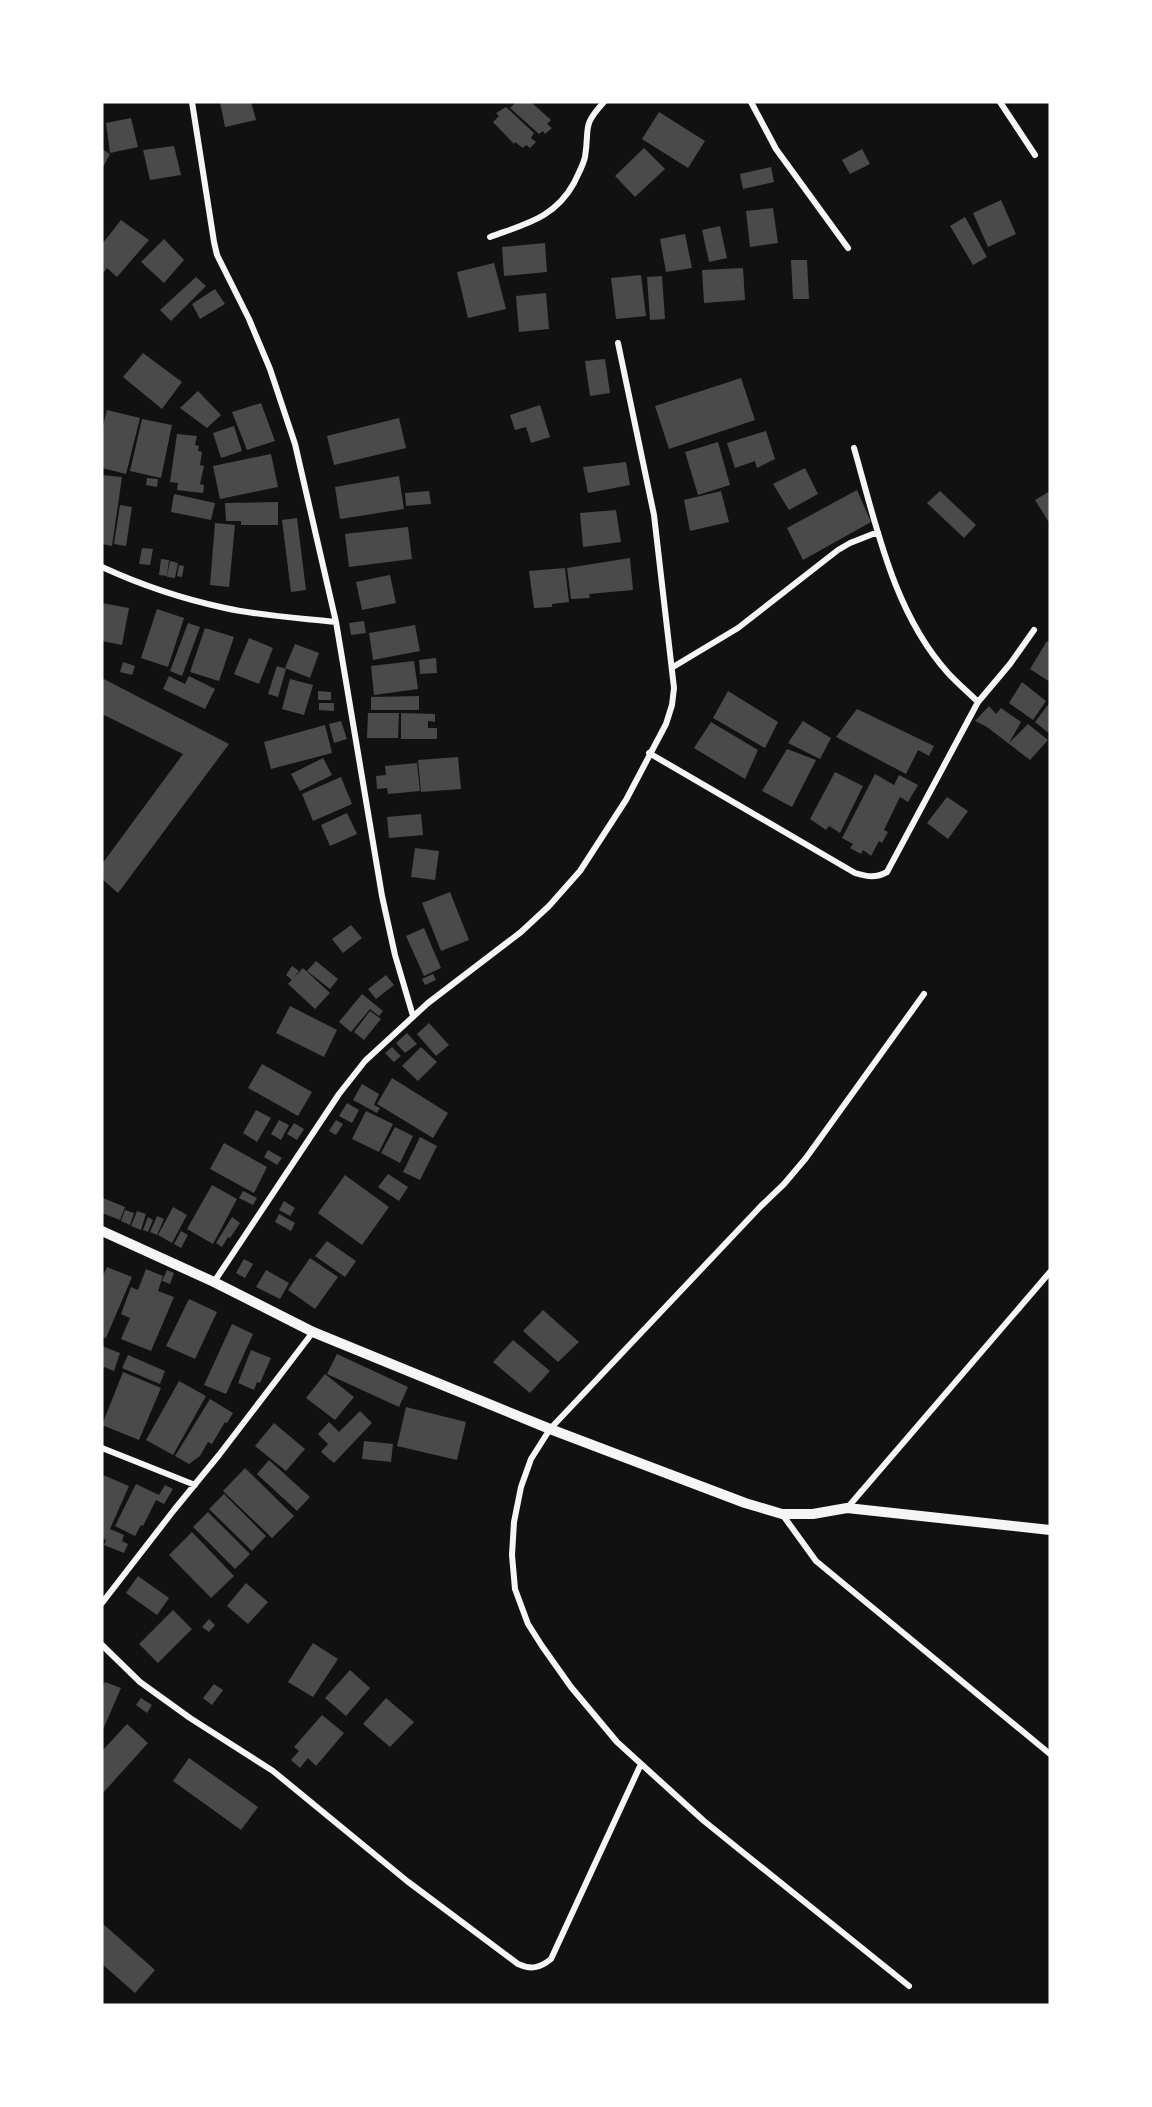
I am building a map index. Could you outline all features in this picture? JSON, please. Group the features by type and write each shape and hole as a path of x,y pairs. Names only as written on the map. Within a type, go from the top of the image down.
{"street":[{"path":"192,102 213,242 270,369 295,444 336,622 382,896 395,955 413,1016"},
{"path":"490,237 533,221 554,209 569,192 585,158 588,122 604,102"},
{"path":"751,102 776,149 848,248"},
{"path":"1000,102 1035,155"},
{"path":"214,1282 339,1094 364,1061 413,1016 521,932 549,906 586,862 626,800 666,724 672,705 673,667 654,515 618,343"},
{"path":"854,448 878,532 902,601 923,639 947,672 978,702"},
{"path":"673,667 738,628 838,550 878,532"},
{"path":"102,567 161,590 225,608 258,614 336,622"},
{"path":"649,753 855,873 868,877 879,876 887,872 978,702 1011,664 1035,630"},
{"path":"909,1986 704,1821 617,1742 571,1687 528,1624 515,1589 512,1555 514,1522 531,1459 550,1429 784,1184 806,1158 924,994"},
{"path":"102,1231 214,1282 313,1332 550,1429 745,1503 782,1514 813,1514 847,1508 1050,1530"},
{"path":"847,1508 1050,1272"},
{"path":"102,1603 313,1332"},
{"path":"102,1448 195,1485"},
{"path":"782,1514 816,1561 1050,1754"},
{"path":"102,1645 140,1682 190,1718 273,1771 407,1881 525,1968 543,1965 551,1959 641,1764"}],"building":[{"path":"220,102 251,102 256,120 225,127"},
{"path":"516,102 531,102 551,120 547,124 552,128 545,134 543,131 539,134 510,108"},
{"path":"506,107 534,133 531,138 536,142 530,148 526,145 523,148 515,142 514,144 493,122 499,116 496,113"},
{"path":"659,112 705,141 688,168 642,139"},
{"path":"131,118 138,147 110,153 106,123"},
{"path":"174,146 181,175 150,180 143,150"},
{"path":"644,148 665,169 635,197 615,176"},
{"path":"102,149 110,154 102,169"},
{"path":"862,149 870,164 850,174 842,160"},
{"path":"771,167 774,182 743,189 740,174"},
{"path":"1001,200 1016,234 988,247 973,213"},
{"path":"773,208 778,243 750,247 746,211"},
{"path":"965,217 987,257 973,265 950,226"},
{"path":"121,220 149,240 117,277 107,268 104,272 102,270 102,244"},
{"path":"720,226 727,258 709,262 702,230"},
{"path":"685,234 692,268 666,272 660,239"},
{"path":"164,239 184,260 164,283 141,262"},
{"path":"545,243 547,272 504,276 502,247"},
{"path":"791,260 807,260 809,299 793,299"},
{"path":"494,263 506,309 468,318 457,272"},
{"path":"743,268 745,300 704,303 702,270"},
{"path":"641,275 646,316 616,319 611,278"},
{"path":"662,276 665,319 650,320 647,277"},
{"path":"196,277 206,286 171,321 160,310"},
{"path":"215,289 225,304 200,319 192,304"},
{"path":"546,293 549,329 519,332 516,296"},
{"path":"143,353 182,382 162,409 123,377"},
{"path":"605,359 610,393 590,396 585,361"},
{"path":"741,378 755,420 669,449 655,406"},
{"path":"198,391 221,415 207,428 180,408"},
{"path":"261,403 275,441 247,450 232,412"},
{"path":"540,405 550,437 531,443 526,427 515,430 510,415"},
{"path":"107,410 140,418 126,474 102,468 102,429"},
{"path":"399,418 406,448 334,465 327,436"},
{"path":"142,419 172,425 161,478 130,471"},
{"path":"234,426 242,451 221,458 213,433"},
{"path":"766,431 775,459 757,468 755,461 735,468 727,443"},
{"path":"177,434 197,436 195,445 199,446 198,451 202,452 200,465 204,466 200,484 204,485 203,493 177,490 178,483 170,482"},
{"path":"718,442 730,485 698,495 685,452"},
{"path":"271,454 278,487 220,499 213,466"},
{"path":"626,462 630,485 588,493 583,467"},
{"path":"805,468 818,494 789,510 773,484"},
{"path":"102,475 122,477 112,546 102,544"},
{"path":"399,476 404,509 340,519 335,487"},
{"path":"147,478 158,479 157,487 146,485"},
{"path":"857,490 871,522 803,560 787,528"},
{"path":"429,491 431,504 406,506 405,493"},
{"path":"721,491 729,522 690,531 684,500"},
{"path":"940,491 976,525 964,538 927,503"},
{"path":"1050,491 1050,524 1035,500"},
{"path":"174,494 215,503 211,520 171,512"},
{"path":"278,502 278,525 241,525 241,521 226,521 225,503"},
{"path":"120,505 132,507 126,546 114,544"},
{"path":"616,510 621,542 583,547 580,513"},
{"path":"297,518 306,590 291,592 282,520"},
{"path":"215,523 235,525 229,587 210,585"},
{"path":"408,527 412,559 349,567 345,534"},
{"path":"142,548 153,549 150,565 139,564"},
{"path":"630,558 633,590 589,594 590,598 571,599 567,568"},
{"path":"161,559 169,560 167,576 159,575"},
{"path":"170,561 178,563 175,578 167,577"},
{"path":"179,565 184,566 182,577 177,576"},
{"path":"565,568 569,602 552,604 552,607 534,608 529,571"},
{"path":"390,575 396,603 362,610 356,582"},
{"path":"102,603 129,608 122,645 102,641"},
{"path":"157,609 184,618 168,667 141,658"},
{"path":"364,621 366,633 351,635 349,623"},
{"path":"188,623 200,627 182,676 170,671"},
{"path":"415,625 420,651 373,660 369,633"},
{"path":"205,628 234,637 219,681 190,672"},
{"path":"249,638 273,648 259,684 234,674"},
{"path":"1047,641 1050,643 1050,682 1030,669"},
{"path":"295,644 319,653 310,678 285,668"},
{"path":"436,658 437,673 420,674 419,660"},
{"path":"414,661 418,689 374,695 371,666"},
{"path":"123,662 135,666 132,675 120,672"},
{"path":"277,666 286,669 278,697 268,694"},
{"path":"169,676 185,684 189,676 215,689 205,709 163,689"},
{"path":"102,678 229,744 118,893 102,879 102,864 183,754 102,714"},
{"path":"290,679 313,685 304,715 282,709"},
{"path":"1022,682 1046,701 1033,720 1009,703"},
{"path":"318,691 331,692 331,700 318,700"},
{"path":"728,691 778,722 765,748 713,718"},
{"path":"419,696 419,710 371,710 371,697"},
{"path":"1050,702 1050,734 1035,722"},
{"path":"319,703 334,703 334,711 319,710"},
{"path":"989,706 996,714 1001,708 1021,722 1009,743 1028,724 1048,740 1030,760 987,727 975,721"},
{"path":"857,709 934,746 929,756 918,750 906,774 836,737"},
{"path":"368,713 399,713 398,738 367,738"},
{"path":"401,713 435,714 435,722 428,721 428,728 437,728 437,739 401,739"},
{"path":"341,721 347,739 334,743 329,724"},
{"path":"803,721 831,738 820,759 788,743"},
{"path":"711,722 758,750 745,779 694,748"},
{"path":"325,725 332,753 271,769 264,742"},
{"path":"787,749 816,760 792,807 762,791"},
{"path":"458,757 461,789 421,792 418,760"},
{"path":"323,758 332,775 300,791 291,774"},
{"path":"417,763 420,791 388,794 387,788 377,789 376,776 386,775 385,766"},
{"path":"835,772 863,786 840,833 829,826 826,830 810,819"},
{"path":"875,774 894,785 899,775 918,785 908,802 900,797 884,830 888,832 882,843 879,841 871,856 863,850 861,854 850,848 853,844 842,838"},
{"path":"341,777 352,804 313,821 302,794"},
{"path":"947,797 968,811 948,839 927,823"},
{"path":"347,813 357,834 330,846 321,825"},
{"path":"421,814 423,835 389,838 387,817"},
{"path":"415,848 439,851 435,880 411,877"},
{"path":"450,892 469,940 441,951 422,903"},
{"path":"351,925 362,938 343,953 332,939"},
{"path":"424,928 441,968 424,976 406,936"},
{"path":"316,961 338,979 330,989 307,971"},
{"path":"292,966 299,971 292,980 286,975"},
{"path":"303,968 330,993 315,1009 288,984"},
{"path":"433,974 436,980 425,985 422,979"},
{"path":"386,975 394,985 376,999 368,989"},
{"path":"362,994 383,1011 379,1016 370,1009 351,1032 339,1022"},
{"path":"290,1006 337,1030 324,1057 276,1033"},
{"path":"370,1011 381,1019 364,1040 354,1032"},
{"path":"429,1023 449,1045 436,1056 417,1034"},
{"path":"407,1033 417,1044 405,1053 396,1043"},
{"path":"392,1047 401,1056 394,1062 385,1053"},
{"path":"421,1047 437,1062 418,1081 402,1066"},
{"path":"262,1064 312,1092 298,1116 248,1088"},
{"path":"392,1078 448,1113 433,1138 377,1104"},
{"path":"362,1084 379,1094 374,1105 380,1108 377,1113 353,1100"},
{"path":"347,1103 359,1110 352,1123 339,1116"},
{"path":"256,1110 271,1118 257,1142 243,1133"},
{"path":"366,1111 393,1124 379,1152 352,1139"},
{"path":"279,1120 289,1125 281,1140 271,1134"},
{"path":"336,1120 343,1124 336,1135 329,1131"},
{"path":"294,1123 304,1129 297,1140 287,1134"},
{"path":"395,1127 413,1136 400,1163 381,1153"},
{"path":"420,1137 437,1146 420,1180 403,1172"},
{"path":"224,1143 267,1167 254,1193 210,1169"},
{"path":"268,1150 282,1158 277,1165 264,1157"},
{"path":"388,1174 408,1187 399,1201 378,1187"},
{"path":"345,1175 389,1207 362,1245 318,1213"},
{"path":"212,1185 237,1199 213,1244 187,1229"},
{"path":"243,1191 257,1198 253,1205 239,1198"},
{"path":"103,1198 125,1207 120,1220 102,1213"},
{"path":"284,1201 295,1208 290,1216 279,1210"},
{"path":"173,1207 187,1215 172,1243 158,1235"},
{"path":"125,1210 134,1213 130,1225 121,1221"},
{"path":"137,1211 146,1214 141,1230 131,1226"},
{"path":"279,1214 295,1223 291,1231 275,1222"},
{"path":"157,1216 164,1219 157,1235 150,1232"},
{"path":"148,1217 153,1220 148,1232 143,1230"},
{"path":"232,1217 240,1223 222,1247 216,1243"},
{"path":"181,1231 188,1235 181,1248 174,1244"},
{"path":"327,1241 356,1261 345,1277 315,1256"},
{"path":"310,1258 338,1277 315,1309 288,1290"},
{"path":"244,1259 253,1264 245,1278 236,1273"},
{"path":"107,1267 132,1277 106,1338 102,1337 102,1278"},
{"path":"146,1269 163,1276 158,1291 174,1297 151,1351 121,1339 130,1318 121,1314 131,1287 138,1290"},
{"path":"167,1270 174,1273 170,1284 162,1281"},
{"path":"266,1270 289,1283 280,1299 256,1287"},
{"path":"189,1299 217,1312 195,1359 166,1346"},
{"path":"543,1310 579,1342 558,1362 523,1331"},
{"path":"232,1324 253,1334 226,1394 204,1385"},
{"path":"513,1340 550,1371 530,1393 493,1362"},
{"path":"102,1346 120,1353 114,1371 104,1367 102,1374"},
{"path":"251,1350 271,1358 260,1383 257,1382 254,1390 238,1383"},
{"path":"337,1354 408,1387 399,1407 327,1374"},
{"path":"128,1355 165,1371 160,1384 122,1368"},
{"path":"123,1372 161,1388 139,1440 102,1425"},
{"path":"325,1374 354,1397 335,1420 306,1398"},
{"path":"179,1381 206,1396 173,1455 146,1440"},
{"path":"210,1399 233,1413 212,1444 208,1442 200,1456 189,1464 175,1456"},
{"path":"406,1407 466,1422 457,1460 397,1446"},
{"path":"360,1411 372,1423 334,1463 321,1452 328,1444 318,1434 329,1422 339,1432"},
{"path":"274,1423 305,1449 286,1471 255,1446"},
{"path":"364,1441 393,1444 391,1462 362,1459"},
{"path":"269,1460 310,1497 297,1511 257,1474"},
{"path":"245,1468 294,1516 272,1538 223,1491"},
{"path":"103,1475 129,1486 110,1529 124,1535 122,1541 128,1544 124,1553 104,1545 106,1540 102,1538"},
{"path":"136,1484 159,1495 165,1485 173,1489 164,1504 156,1500 143,1526 141,1525 135,1536 115,1526"},
{"path":"224,1494 266,1536 252,1551 209,1509"},
{"path":"208,1512 250,1554 235,1569 193,1527"},
{"path":"192,1532 234,1576 211,1598 169,1555"},
{"path":"138,1576 169,1598 157,1615 126,1593"},
{"path":"246,1583 268,1602 248,1624 227,1606"},
{"path":"173,1610 192,1629 158,1663 139,1644"},
{"path":"209,1619 215,1625 209,1632 202,1627"},
{"path":"313,1643 338,1659 313,1697 288,1682"},
{"path":"350,1670 370,1688 346,1716 325,1698"},
{"path":"105,1682 121,1688 102,1732 102,1689"},
{"path":"214,1684 223,1690 212,1705 203,1698"},
{"path":"141,1698 152,1705 147,1713 136,1705"},
{"path":"386,1698 414,1722 390,1747 363,1724"},
{"path":"322,1715 344,1733 316,1766 308,1758 300,1768 291,1760 299,1751 294,1747"},
{"path":"127,1724 148,1743 102,1794 102,1751"},
{"path":"189,1758 258,1807 241,1830 173,1781"},
{"path":"102,1923 155,1970 135,1993 102,1964"}]}
